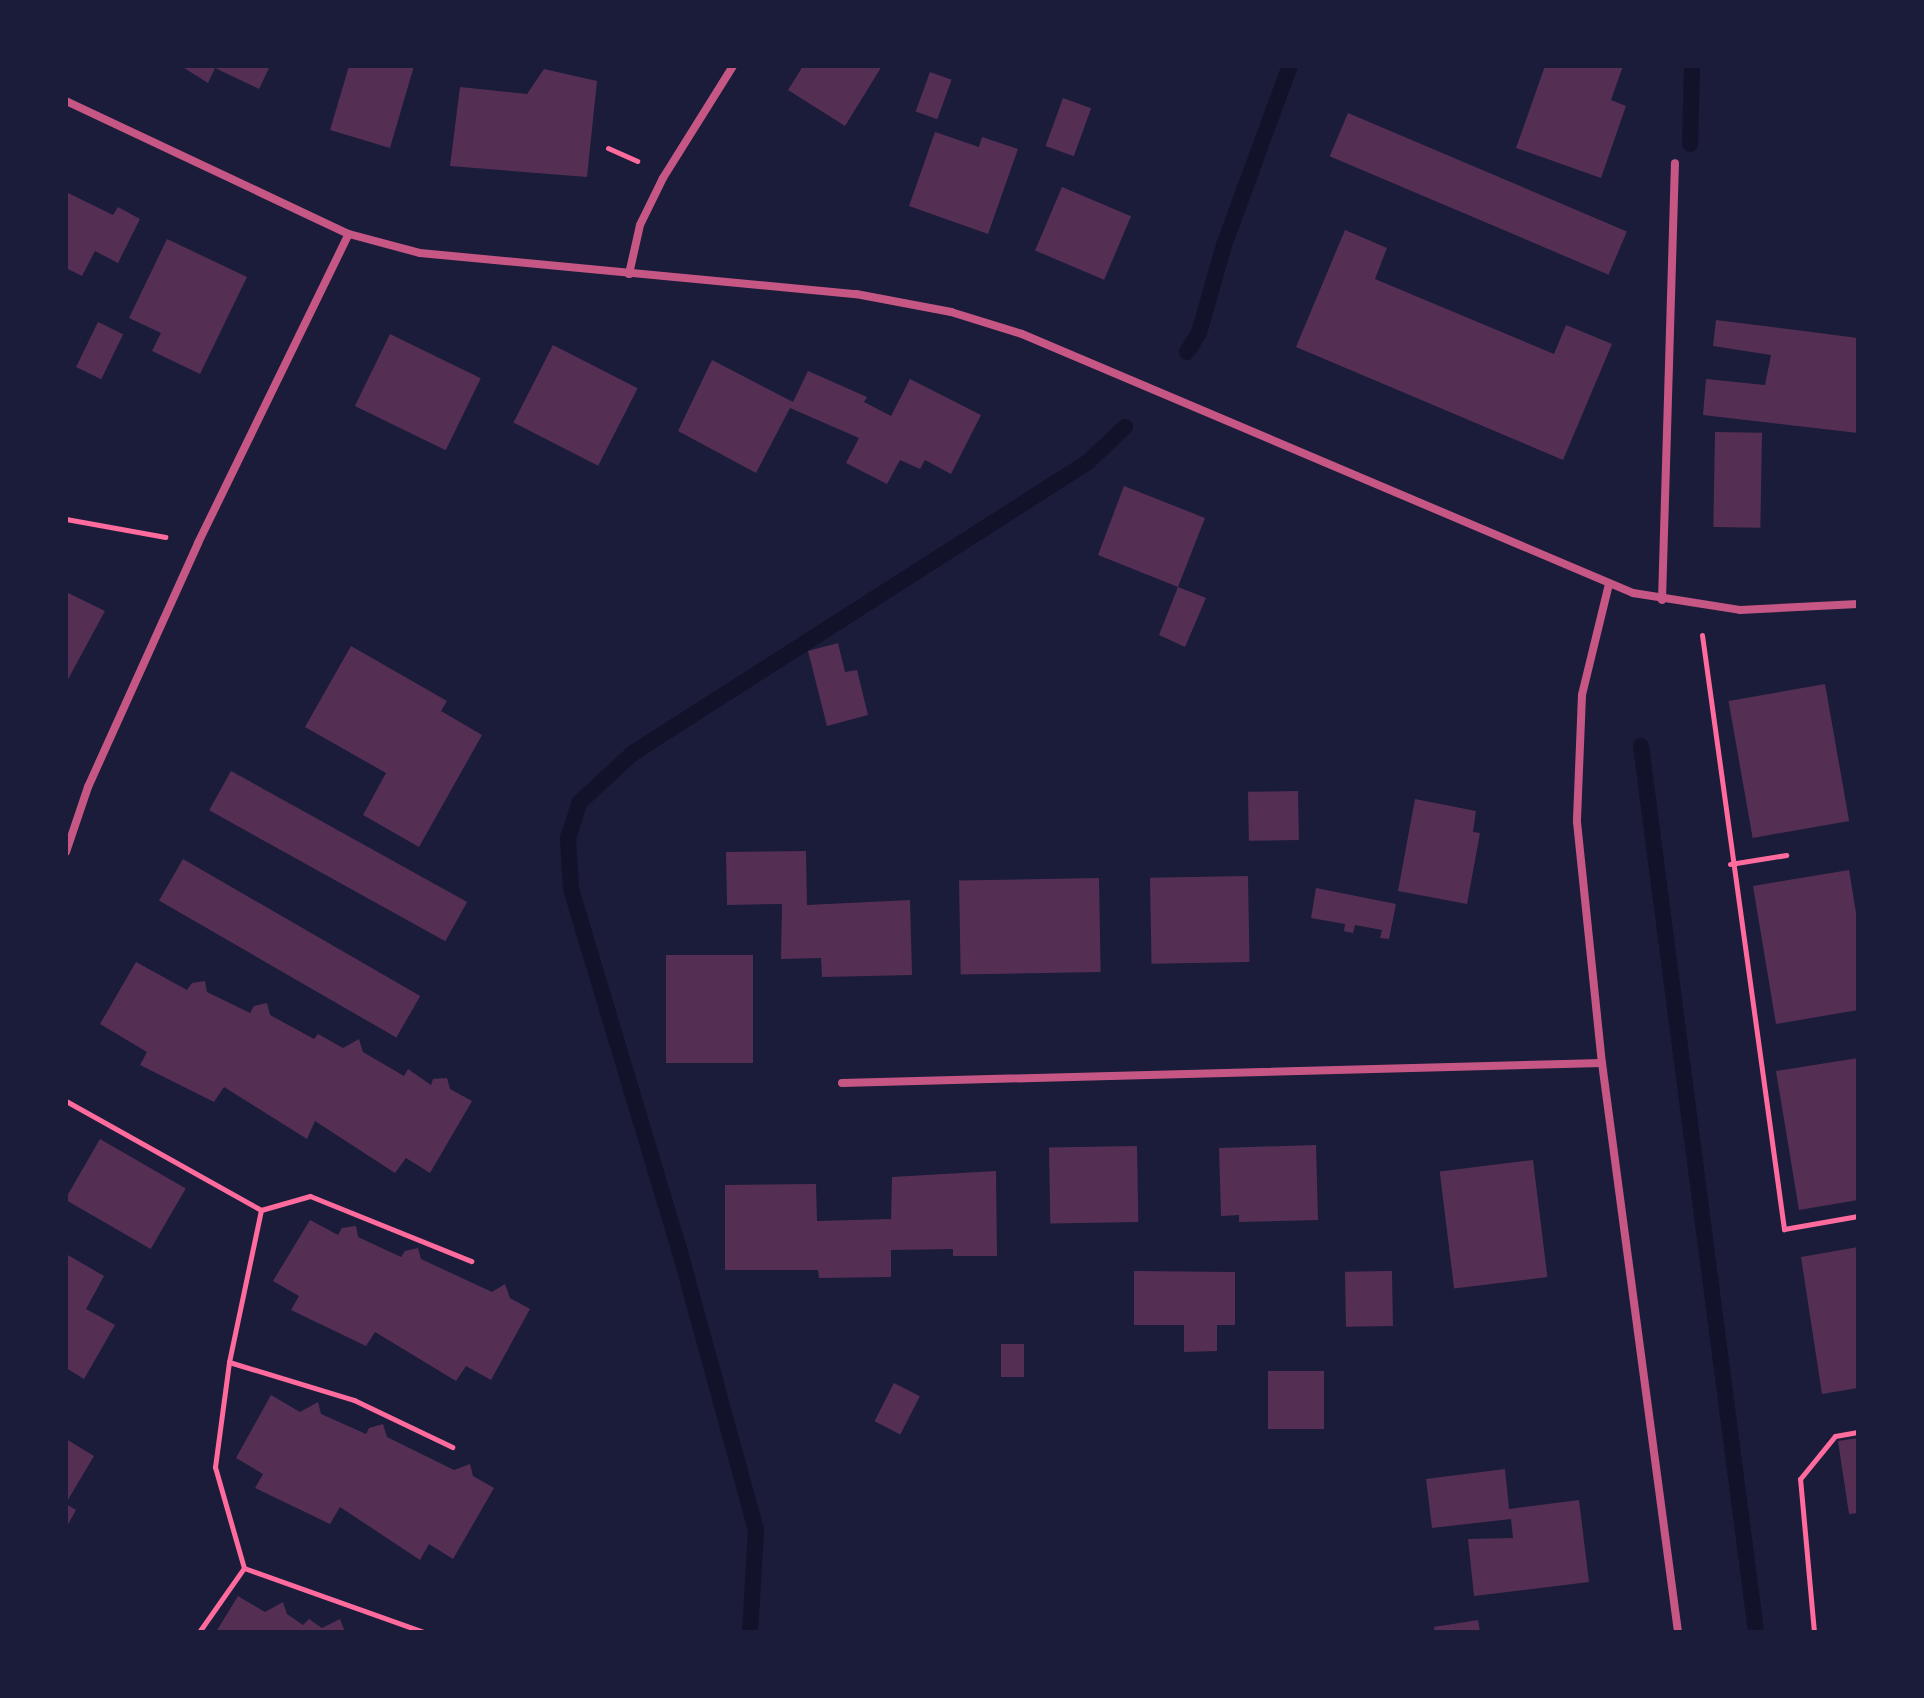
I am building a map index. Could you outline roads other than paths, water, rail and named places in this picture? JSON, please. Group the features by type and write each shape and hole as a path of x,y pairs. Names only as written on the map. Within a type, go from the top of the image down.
{"street":[{"path":"629,274 640,225 663,178 733,66"},
{"path":"66,101 349,234 420,253 856,294 951,312 1022,334 1609,584 1662,600 1698,606 1782,610 1858,604"},
{"path":"1662,600 1675,163"},
{"path":"66,852 88,787 198,543 349,234"},
{"path":"1609,584 1582,695 1577,822 1602,1063 1678,1632"},
{"path":"842,1083 1602,1063"}],"waterway":[{"path":"1187,352 1199,333 1224,245 1290,66"},
{"path":"1690,144 1692,66"},
{"path":"750,1632 756,1530 679,1249 571,889 568,838 580,802 633,753 1088,462 1125,427"},
{"path":"1641,746 1756,1632"}]}
